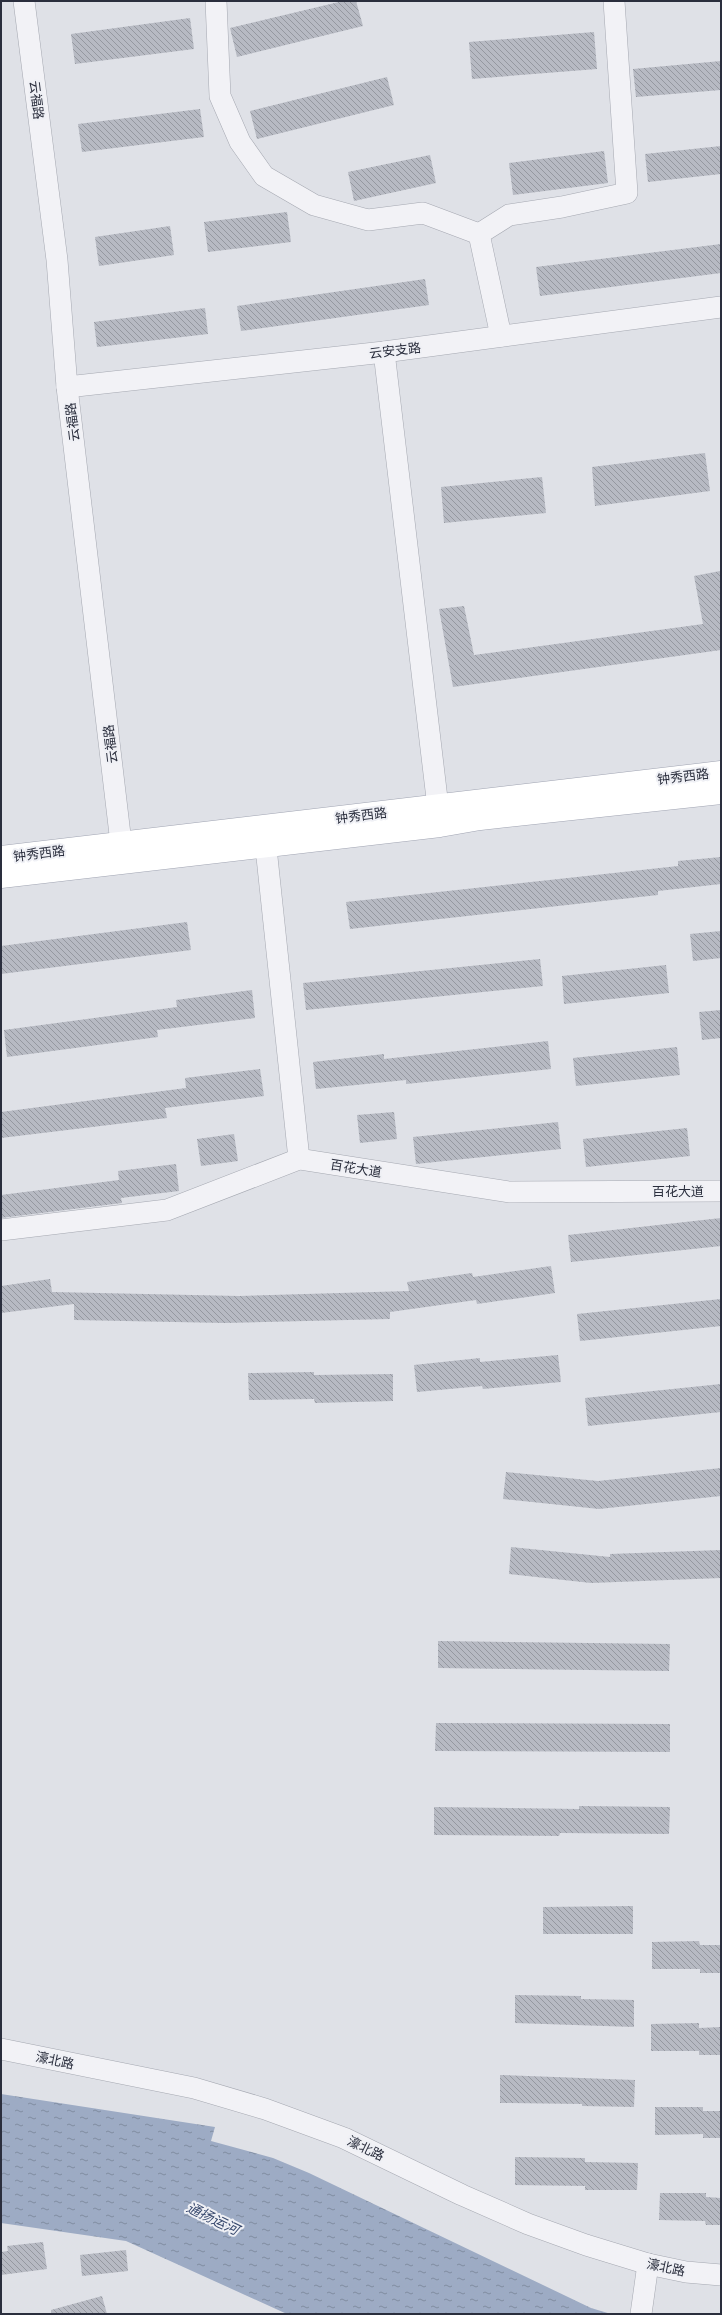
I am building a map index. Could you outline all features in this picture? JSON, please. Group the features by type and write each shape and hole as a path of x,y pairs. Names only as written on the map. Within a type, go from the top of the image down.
{"main road":[{"name":"钟秀西路","path":"1,877 264,836 439,816 721,772"},
{"name":"钟秀西路","path":"439,816 480,819 721,793"},
{"name":"钟秀西路","path":"1,857 121,843 264,836"}],"street":[{"name":"云福路","path":"24,1 57,260 67,387 121,843"},
{"path":"216,1 220,96 240,142 264,176 314,205 368,220 423,213 480,234"},
{"path":"480,234 509,215 562,207 627,193 614,1"},
{"path":"480,234 501,336"},
{"name":"云安支路","path":"67,387 384,352 721,307"},
{"path":"384,352 439,816"},
{"path":"1,1230 167,1210 299,1159 264,836"},
{"name":"百花大道","path":"299,1159 509,1192 721,1191"},
{"name":"濠北路","path":"1,2048 194,2088 265,2110 344,2138 462,2195 528,2224 586,2245 648,2264 686,2272 721,2275"},
{"path":"641,2313 648,2264"}],"water":[{"name":"通扬运河","path":"1,2094 215,2127 211,2141 273,2158 309,2173 591,2308 611,2314 287,2314 126,2241 1,2223"}],"building":[{"path":"343,1 356,1 363,26 237,57 230,28"},
{"path":"190,18 194,49 75,64 71,34"},
{"path":"594,32 597,69 472,79 469,42"},
{"path":"721,61 721,90 636,97 633,69"},
{"path":"387,77 394,105 257,139 250,111"},
{"path":"200,109 204,137 82,152 78,124"},
{"path":"721,146 721,174 648,182 645,154"},
{"path":"604,151 608,183 513,195 509,163"},
{"path":"430,155 436,183 354,201 348,172"},
{"path":"287,212 291,242 208,252 204,222"},
{"path":"170,226 174,255 99,266 95,237"},
{"path":"721,244 721,273 540,296 536,267"},
{"path":"425,279 429,305 241,331 237,306"},
{"path":"205,308 208,334 97,347 94,322"},
{"path":"705,453 710,491 595,506 592,467"},
{"path":"542,477 546,513 444,523 441,487"},
{"path":"720,571 721,650 453,687 439,609 464,606 474,655 703,624 694,576"},
{"path":"721,857 721,884 658,891 658,895 350,929 346,902 678,866 678,861"},
{"path":"187,922 191,950 1,974 1,946"},
{"path":"721,931 721,958 693,961 690,934"},
{"path":"540,959 543,986 306,1010 303,983"},
{"path":"666,965 669,993 564,1004 562,976"},
{"path":"252,990 255,1018 157,1030 158,1037 7,1057 4,1030 177,1007 176,1000"},
{"path":"721,1010 721,1038 702,1040 699,1012"},
{"path":"548,1041 551,1069 406,1084 406,1080 316,1089 313,1062 384,1054 384,1059"},
{"path":"677,1047 680,1075 576,1086 573,1058"},
{"path":"260,1069 264,1096 165,1108 167,1118 1,1138 1,1112 186,1088 185,1078"},
{"path":"394,1112 397,1139 360,1143 357,1115"},
{"path":"558,1122 561,1149 416,1164 413,1137"},
{"path":"687,1128 690,1156 586,1167 583,1139"},
{"path":"234,1134 238,1161 201,1166 197,1139"},
{"path":"176,1164 179,1191 121,1198 122,1203 1,1218 1,1195 119,1180 118,1171"},
{"path":"721,1218 721,1246 571,1262 568,1235"},
{"path":"551,1266 555,1293 477,1304 476,1300 390,1312 390,1319 225,1323 74,1320 74,1304 1,1313 1,1286 50,1279 52,1292 239,1296 409,1291 407,1282 472,1273 473,1277"},
{"path":"721,1299 721,1326 580,1341 577,1314"},
{"path":"558,1355 561,1382 483,1389 482,1386 417,1392 414,1365 480,1358 480,1362"},
{"path":"314,1372 314,1375 393,1374 393,1401 315,1403 314,1399 249,1400 248,1373"},
{"path":"721,1384 721,1412 588,1426 585,1398"},
{"path":"721,1468 721,1496 599,1509 503,1499 506,1472 598,1481"},
{"path":"511,1547 610,1557 610,1554 721,1550 721,1578 591,1583 509,1574"},
{"path":"438,1641 670,1644 669,1671 438,1668"},
{"path":"436,1723 670,1724 670,1752 435,1751"},
{"path":"579,1806 670,1807 669,1834 560,1833 559,1836 434,1835 434,1807 579,1809"},
{"path":"633,1906 633,1934 543,1934 543,1907"},
{"path":"699,1941 700,1945 721,1945 721,1973 700,1973 700,1969 652,1969 652,1942"},
{"path":"515,1995 581,1996 581,1999 634,2000 634,2027 515,2023"},
{"path":"699,2023 699,2028 721,2027 721,2055 699,2055 699,2051 651,2051 651,2024"},
{"path":"500,2075 635,2080 634,2107 582,2106 582,2104 500,2103"},
{"path":"655,2107 703,2107 703,2111 721,2111 721,2138 703,2138 703,2134 655,2135"},
{"path":"515,2157 585,2158 585,2162 638,2163 637,2190 585,2190 585,2186 515,2185"},
{"path":"660,2193 706,2193 706,2197 721,2198 721,2225 706,2225 705,2221 659,2220"},
{"path":"43,2242 47,2269 1,2275 1,2252 8,2251 7,2246"},
{"path":"126,2250 128,2271 82,2276 80,2255"},
{"path":"102,2296 107,2314 51,2314 51,2310"}]}
